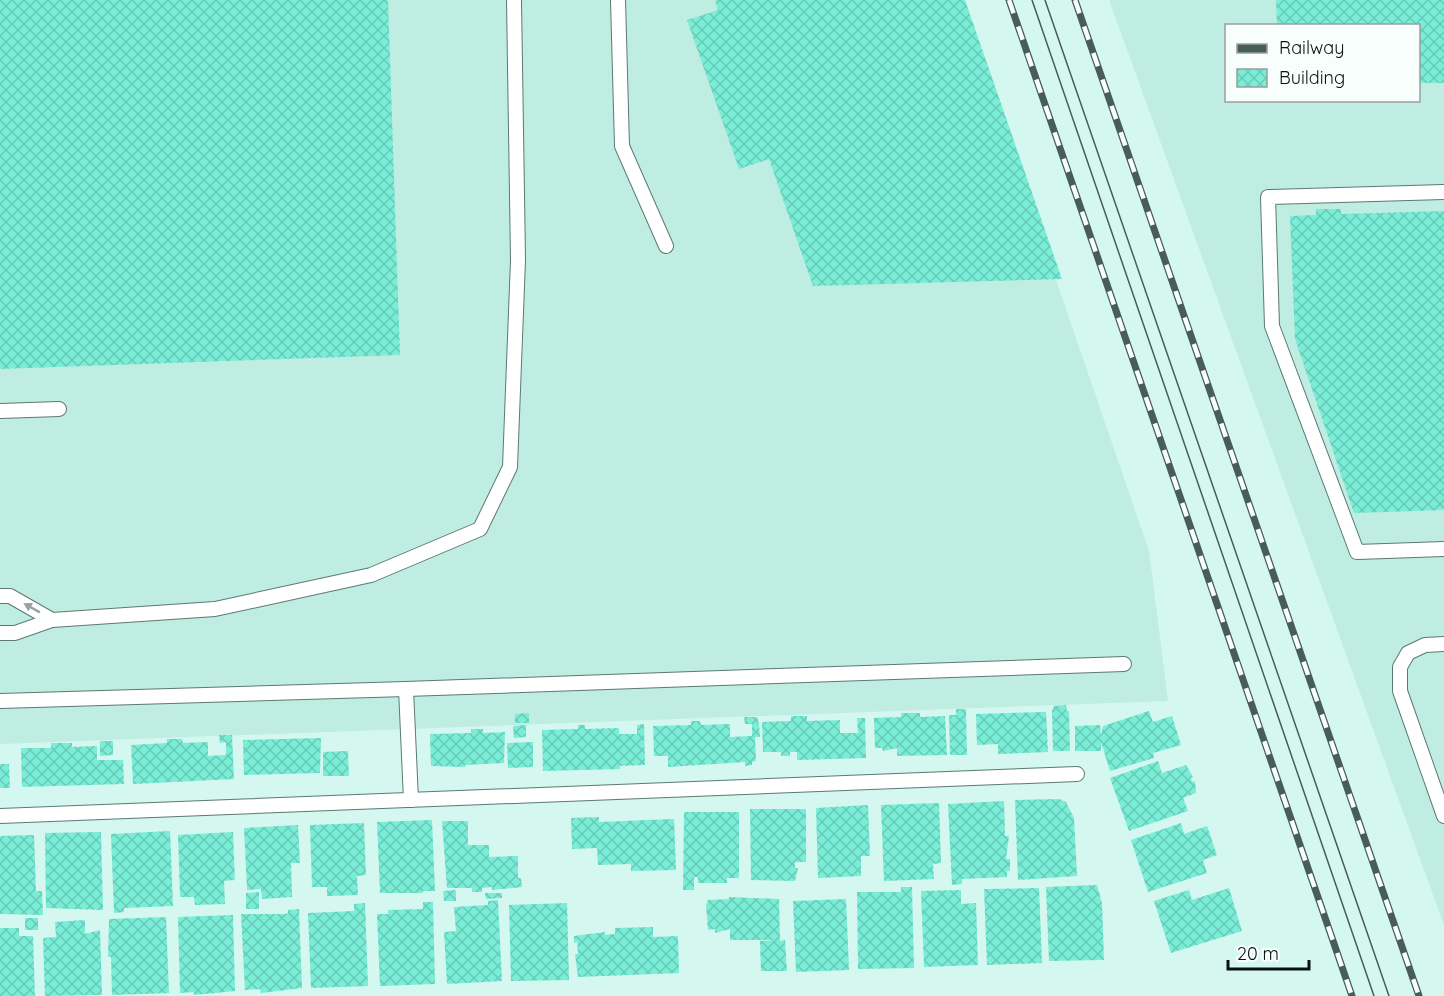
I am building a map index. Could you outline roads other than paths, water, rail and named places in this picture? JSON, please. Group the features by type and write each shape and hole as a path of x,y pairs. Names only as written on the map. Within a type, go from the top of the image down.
{"lane":[{"path":"0,633 15,633 52,620 215,609 371,575 480,529 510,467 518,260 513,0"},
{"path":"618,0 622,146 666,246"},
{"path":"1444,192 1268,197 1272,326 1357,552 1444,549"},
{"path":"0,411 59,409"},
{"path":"0,596 10,596 52,620"},
{"path":"1444,644 1425,645 1408,653 1401,667 1401,690 1444,816"},
{"path":"0,701 1124,664"},
{"path":"406,689 411,800"},
{"path":"0,816 1077,774"}],"tram line":[{"path":"1032,0 1374,996"},
{"path":"1045,0 1389,996"}],"railway":[{"path":"1009,0 1352,996"},
{"path":"1075,0 1419,996"}]}
